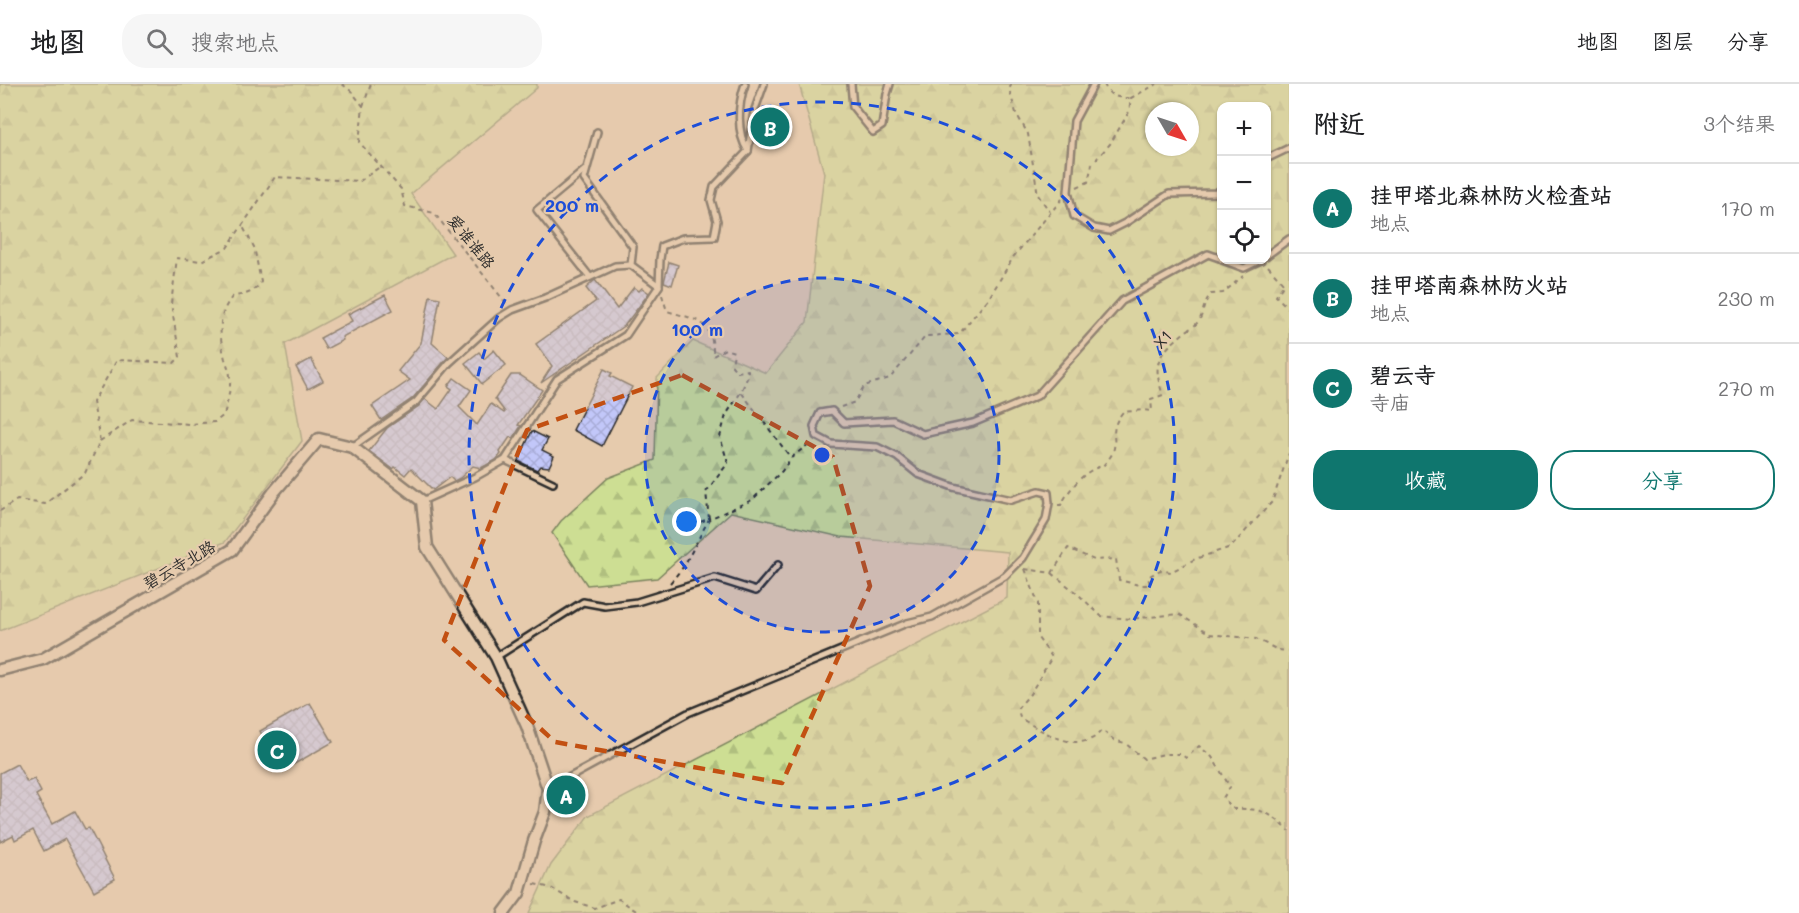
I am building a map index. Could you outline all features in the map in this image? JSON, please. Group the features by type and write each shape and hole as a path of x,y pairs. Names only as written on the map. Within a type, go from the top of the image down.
{"street":[{"name":"碧云寺北路","path":"0,670 43,658 232,550 274,492 319,439 352,447 422,501"},
{"path":"422,501 427,547 496,657 527,726 548,789 546,812 534,841 519,893 504,913"}],"lane":[{"path":"745,84 739,101 741,141 748,151"},
{"path":"422,501 506,460 557,379 626,335 659,286 663,246 683,238 714,237 717,221 711,200 714,187 748,151 754,112 764,84"},
{"path":"851,84 853,107 873,132 882,126 890,84"},
{"path":"1094,84 1074,121 1068,192 1074,216 1094,228 1109,231 1169,194 1217,192"},
{"path":"597,132 584,179 633,247 631,265"},
{"path":"1271,157 1289,148"},
{"path":"585,170 537,210 590,277"},
{"path":"1271,252 1289,239"},
{"path":"548,789 688,713 907,623 932,616 1005,576 1023,558 1046,520 1048,493 1039,491 1011,500 953,487 918,474 897,457 877,447 831,444 816,436 814,426 820,413 832,411 844,423 893,420 923,434 973,423 1038,396 1122,302 1208,254 1217,257"},
{"path":"1234,264 1244,268 1253,264"},
{"path":"352,447 416,402 449,363 493,323 512,310 545,298 615,266 631,265 659,286"},
{"path":"506,460 553,483"},
{"path":"496,657 583,602 604,606 637,602 715,578 756,591 778,565"}],"path":[{"path":"342,84 363,106"},
{"name":"爱谁谁路","path":"371,84 363,106 359,142 401,189 405,206 434,213 512,310"},
{"path":"1012,84 1009,88 1016,113 1028,134 1038,195 1050,212"},
{"path":"1104,84 1106,89 1117,98 1131,98 1157,84"},
{"path":"832,411 855,402 864,386 890,378 926,336 959,334 989,298 1014,256 1050,212 1068,192 1088,182 1092,164 1110,144 1129,112 1131,98"},
{"path":"100,441 93,402 117,360 174,363 180,357 171,304 177,258 201,261 227,248 275,177 360,181 381,166"},
{"path":"0,511 16,500 45,504 85,473 100,441 132,420 189,424 215,422 224,415 229,398 230,375 221,339 220,318 233,296 245,295 256,289 261,282 254,247 242,225"},
{"path":"1266,264 1284,284 1276,296 1289,309"},
{"name":"X1","path":"1049,503 1060,505 1067,493 1084,476 1094,467 1103,466 1113,452 1113,431 1123,412 1152,411 1151,399 1163,395 1156,365 1163,353 1187,330 1198,323 1205,301 1211,294 1223,293 1246,273"},
{"path":"659,286 667,311 698,319 707,327 714,341 713,356 725,349 734,352 732,366 737,372 748,370 748,376 741,392 726,415 720,437 728,463 706,492 709,519 684,566 662,593"},
{"path":"741,392 791,458"},
{"path":"675,530 709,519 752,500 782,471 791,458 816,436"},
{"path":"1052,573 1068,548 1094,560 1116,559 1119,580 1150,585 1148,577 1160,570 1171,572 1195,559 1231,547 1272,502 1289,453"},
{"path":"1013,567 1052,573 1101,616 1130,619 1179,614 1210,634 1256,639 1278,650 1289,651"},
{"path":"1026,569 1038,603 1038,638 1052,657 1030,694 1018,708 1020,718 1047,733 1074,742 1091,739 1102,730 1114,740 1125,743 1144,759 1164,754 1181,754 1186,758 1199,747 1212,757 1230,787 1223,798 1234,809 1254,808 1273,817 1289,831"},
{"path":"523,881 551,888 575,902 595,908 619,899 639,913"}],"highlighted area":[{"path":"682,375 833,457 870,586 782,783 555,742 444,640 527,430"}],"green space":[{"path":"0,84 537,84 537,88 411,194 453,254 285,344 302,441 225,542 0,631"},
{"path":"799,84 1289,84 1289,913 529,913 551,865 588,816 1007,598 1008,552 841,537 731,512 657,578 587,585 552,533 561,521 608,478 655,460 657,378 693,341 766,373 807,322 824,173"}],"building":[{"path":"781,114 781,138 758,138 758,116"},
{"path":"669,262 678,265 672,285 664,282"},
{"path":"595,280 617,309 634,287 639,291 642,288 649,293 625,325 541,383 552,366 536,344 596,301 586,288"},
{"path":"385,295 393,310 342,337 343,340 326,349 320,338 352,321 348,314"},
{"path":"430,296 440,298 432,343 448,357 413,398 381,420 372,406 410,380 398,371 421,343"},
{"path":"494,350 506,365 482,384 465,363 479,352 484,359"},
{"path":"311,359 323,381 308,389 296,367"},
{"path":"604,369 612,373 610,376 632,387 602,446 573,430"},
{"path":"511,375 520,375 542,390 518,425 521,426 513,439 510,437 496,460 481,468 473,466 460,478 454,481 450,477 433,490 411,468 405,475 369,451 387,428 419,406 425,399 438,409 452,389 448,386 454,378 471,390 459,407 477,425 491,404 504,413 495,399"},
{"path":"532,431 548,439 542,450 554,456 549,467 540,466 537,470 518,461"},
{"path":"310,703 333,742 282,771 260,731"},
{"path":"17,764 27,782 34,779 41,792 36,795 52,824 75,811 85,829 89,828 115,879 94,891 65,839 44,851 33,830 15,840 13,835 0,842 0,773"},
{"path":"574,784 579,795 559,805 555,794"}],"place":[{"name":"挂甲塔南森林防火站","path":"770,127"},
{"name":"碧云寺","path":"277,750"},
{"name":"挂甲塔北森林防火检查站","path":"566,795"}]}
